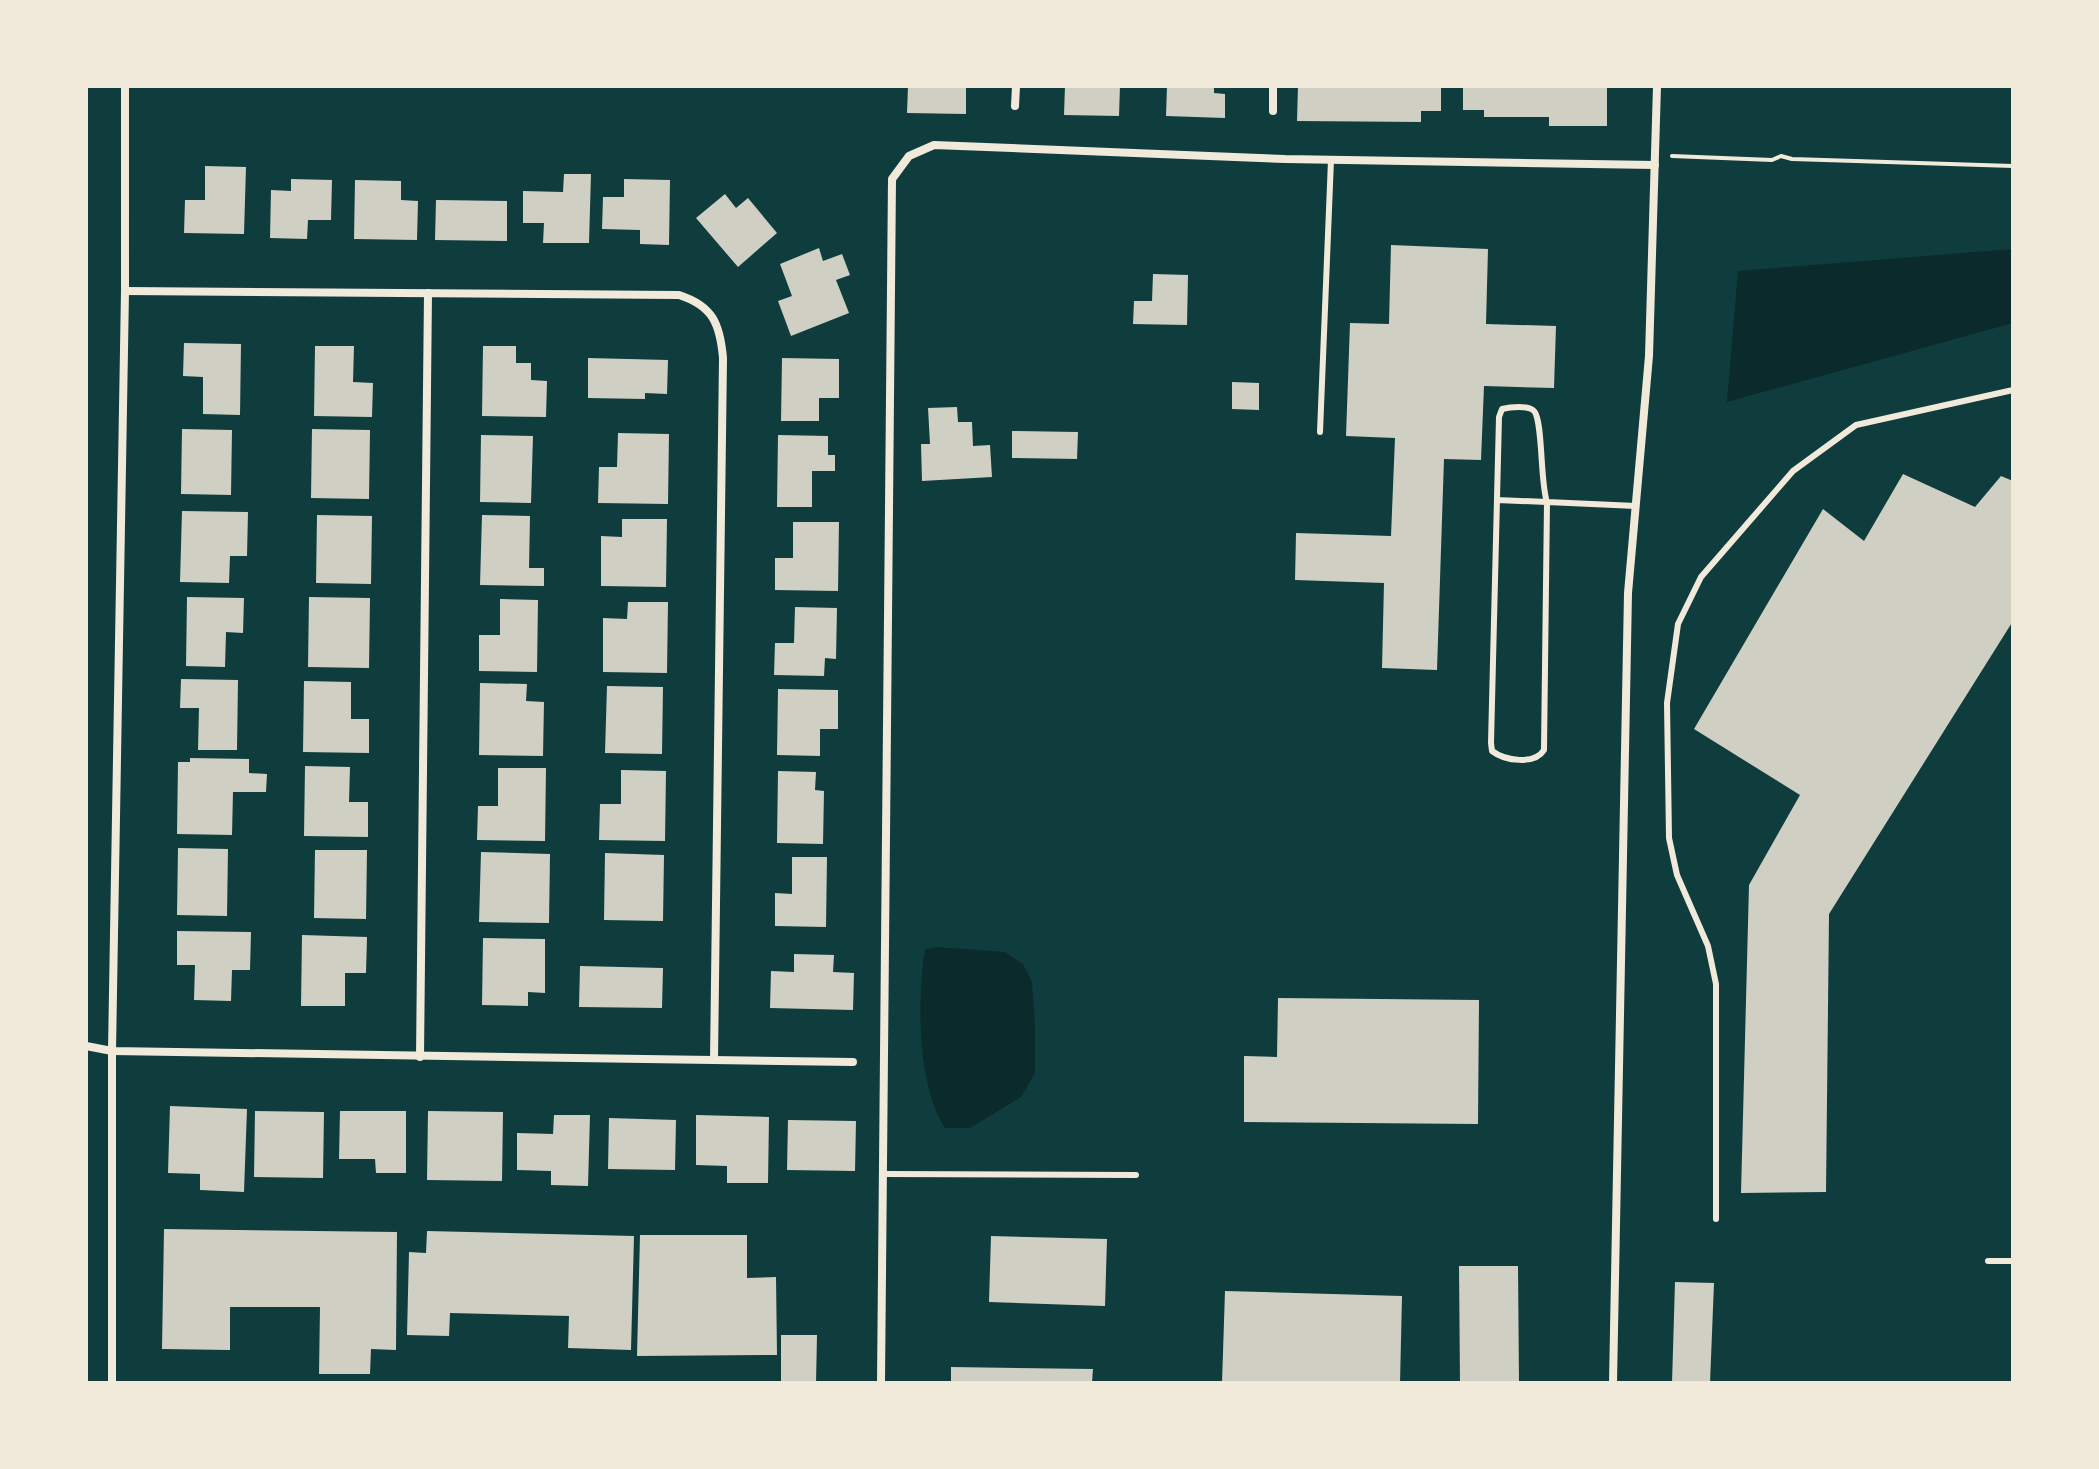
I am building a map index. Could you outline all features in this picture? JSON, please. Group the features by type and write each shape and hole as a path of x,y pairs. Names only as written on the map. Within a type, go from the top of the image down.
{"street":[{"path":"112,1383 112,1051 125,291 125,86"},
{"path":"1015,106 1016,86"},
{"path":"1273,86 1273,111"},
{"path":"1613,1383 1628,593 1649,356 1657,86"},
{"path":"881,1383 892,179 909,156 934,145 1331,160 1655,165"},
{"path":"125,291 679,295 697,301 712,315 721,337 723,358 714,1060"},
{"path":"420,1057 428,293"},
{"path":"86,1046 112,1051 853,1062"}],"lane":[{"path":"1320,432 1331,160"},
{"path":"1716,1219 1716,984 1708,946 1677,875 1669,838 1667,703 1678,624 1701,577 1793,471 1856,425 2013,390"},
{"path":"1508,408 1530,408 1539,424 1542,488 1547,502 1544,750 1541,756 1534,759 1506,758 1492,751 1497,500 1500,413 1508,408"},
{"path":"1497,500 1636,506"},
{"path":"884,1174 1136,1175"},
{"path":"1988,1261 2013,1261"}],"path":[{"path":"1672,156 1772,160 1787,156 1792,159 2013,166"}],"water":[{"path":"2013,249 2013,323 1727,402 1738,271"},
{"path":"937,947 1005,952 1023,964 1032,982 1035,1073 1021,1097 970,1128 945,1128 936,1110 924,1066 920,1016 922,969 925,949"}],"building":[{"path":"908,86 966,86 966,114 907,113"},
{"path":"1065,86 1120,86 1119,116 1064,115"},
{"path":"1167,86 1214,86 1214,93 1225,94 1225,118 1166,116"},
{"path":"1298,86 1441,86 1441,111 1421,111 1421,122 1297,121"},
{"path":"1463,86 1607,86 1607,126 1549,126 1549,117 1484,117 1484,110 1463,110"},
{"path":"205,166 246,167 244,234 184,233 185,200 205,200"},
{"path":"564,174 591,174 589,243 543,243 544,223 523,223 523,191 563,192"},
{"path":"291,179 332,180 331,220 308,220 307,239 270,238 271,190 291,191"},
{"path":"624,179 670,180 669,245 640,244 640,230 602,229 603,197 624,197"},
{"path":"355,180 401,181 401,200 418,201 417,240 354,239"},
{"path":"725,194 736,208 748,198 777,233 738,267 696,218"},
{"path":"436,200 507,201 507,241 435,240"},
{"path":"1391,245 1488,249 1486,324 1556,326 1554,388 1484,386 1481,460 1444,459 1437,670 1382,668 1384,583 1295,580 1296,533 1391,536 1395,438 1346,436 1350,323 1389,324"},
{"path":"819,248 823,261 842,254 850,275 836,280 849,313 791,336 778,301 792,296 780,264"},
{"path":"1153,274 1188,275 1187,325 1133,324 1134,301 1152,301"},
{"path":"184,343 241,344 240,415 203,414 203,377 183,376"},
{"path":"315,346 354,346 353,382 373,383 372,417 314,416"},
{"path":"483,346 516,346 516,363 531,363 531,380 547,381 546,417 482,416"},
{"path":"588,358 668,360 667,394 645,393 645,399 588,398"},
{"path":"782,358 839,359 839,398 819,398 819,421 781,421"},
{"path":"1232,382 1259,383 1259,410 1232,409"},
{"path":"957,407 958,422 972,422 973,446 990,445 992,477 922,481 921,444 930,444 928,408"},
{"path":"182,429 232,430 231,495 181,494"},
{"path":"312,429 370,430 369,499 311,498"},
{"path":"1012,431 1078,432 1077,459 1012,458"},
{"path":"618,433 669,434 668,504 598,503 599,467 617,467"},
{"path":"481,435 533,436 531,503 480,502"},
{"path":"778,435 828,436 828,455 835,455 835,471 812,471 812,507 777,507"},
{"path":"1903,474 1975,507 2001,476 2013,481 2013,621 1829,914 1826,1192 1741,1193 1749,885 1800,795 1694,729 1823,509 1864,541"},
{"path":"182,511 248,512 247,556 230,556 229,583 180,582"},
{"path":"317,515 372,516 371,584 316,583"},
{"path":"482,515 530,516 529,568 544,568 544,586 480,585"},
{"path":"622,519 667,519 666,587 601,586 601,536 622,537"},
{"path":"793,522 839,522 838,591 775,590 775,558 793,558"},
{"path":"187,597 244,598 243,633 226,632 225,667 186,666"},
{"path":"309,597 370,598 369,668 308,667"},
{"path":"500,599 538,600 537,672 479,671 479,635 500,635"},
{"path":"628,602 668,602 667,673 603,672 603,618 627,619"},
{"path":"795,607 837,608 836,659 825,658 824,676 774,675 775,643 794,643"},
{"path":"181,679 238,680 237,750 198,750 199,708 180,708"},
{"path":"304,681 351,682 351,719 369,719 369,753 303,752"},
{"path":"480,683 527,684 526,701 544,702 543,756 479,755"},
{"path":"607,686 663,687 662,754 605,753"},
{"path":"778,689 838,690 838,729 820,729 820,756 777,755"},
{"path":"190,758 249,759 249,773 267,774 266,792 233,792 232,835 177,834 178,762 190,762"},
{"path":"305,766 350,767 349,802 368,802 368,837 304,836"},
{"path":"498,768 546,768 545,841 477,840 478,806 498,806"},
{"path":"621,770 666,771 665,841 599,840 600,804 621,804"},
{"path":"778,771 816,772 815,790 824,791 823,844 777,843"},
{"path":"178,848 228,849 227,916 177,915"},
{"path":"315,850 367,850 366,919 314,918"},
{"path":"481,852 550,854 549,923 479,922"},
{"path":"605,853 664,855 663,921 604,920"},
{"path":"792,857 827,857 826,927 775,926 775,893 792,894"},
{"path":"177,931 251,932 250,970 232,970 231,1001 194,1000 195,965 177,965"},
{"path":"302,935 367,937 366,973 345,973 345,1006 301,1006"},
{"path":"483,938 545,939 545,993 528,992 528,1006 482,1005"},
{"path":"794,954 834,955 833,972 854,973 853,1010 770,1008 771,971 794,972"},
{"path":"580,966 663,968 662,1008 579,1007"},
{"path":"1278,998 1479,1000 1478,1124 1244,1122 1244,1056 1277,1057"},
{"path":"170,1106 247,1109 244,1192 200,1190 200,1174 168,1173"},
{"path":"255,1111 324,1112 323,1178 254,1177"},
{"path":"340,1111 406,1111 406,1173 376,1173 375,1159 339,1159"},
{"path":"428,1111 503,1112 502,1181 427,1180"},
{"path":"554,1115 590,1115 588,1186 551,1185 551,1171 517,1170 517,1133 553,1134"},
{"path":"696,1115 769,1117 768,1183 727,1183 727,1166 696,1165"},
{"path":"609,1118 676,1120 675,1170 608,1169"},
{"path":"788,1120 856,1121 855,1171 787,1170"},
{"path":"164,1229 397,1232 396,1350 371,1349 370,1374 319,1374 320,1307 230,1307 230,1350 162,1349"},
{"path":"427,1231 634,1236 631,1350 568,1348 569,1316 450,1313 449,1336 407,1335 409,1252 426,1253"},
{"path":"640,1235 747,1235 747,1278 776,1277 777,1355 637,1356"},
{"path":"991,1236 1107,1239 1105,1306 989,1302"},
{"path":"1459,1266 1518,1266 1519,1383 1460,1383"},
{"path":"1675,1282 1714,1283 1710,1383 1672,1383"},
{"path":"1225,1291 1402,1296 1400,1383 1222,1383"},
{"path":"781,1335 817,1335 816,1383 781,1383"},
{"path":"951,1367 1093,1369 1092,1383 951,1383"}]}
